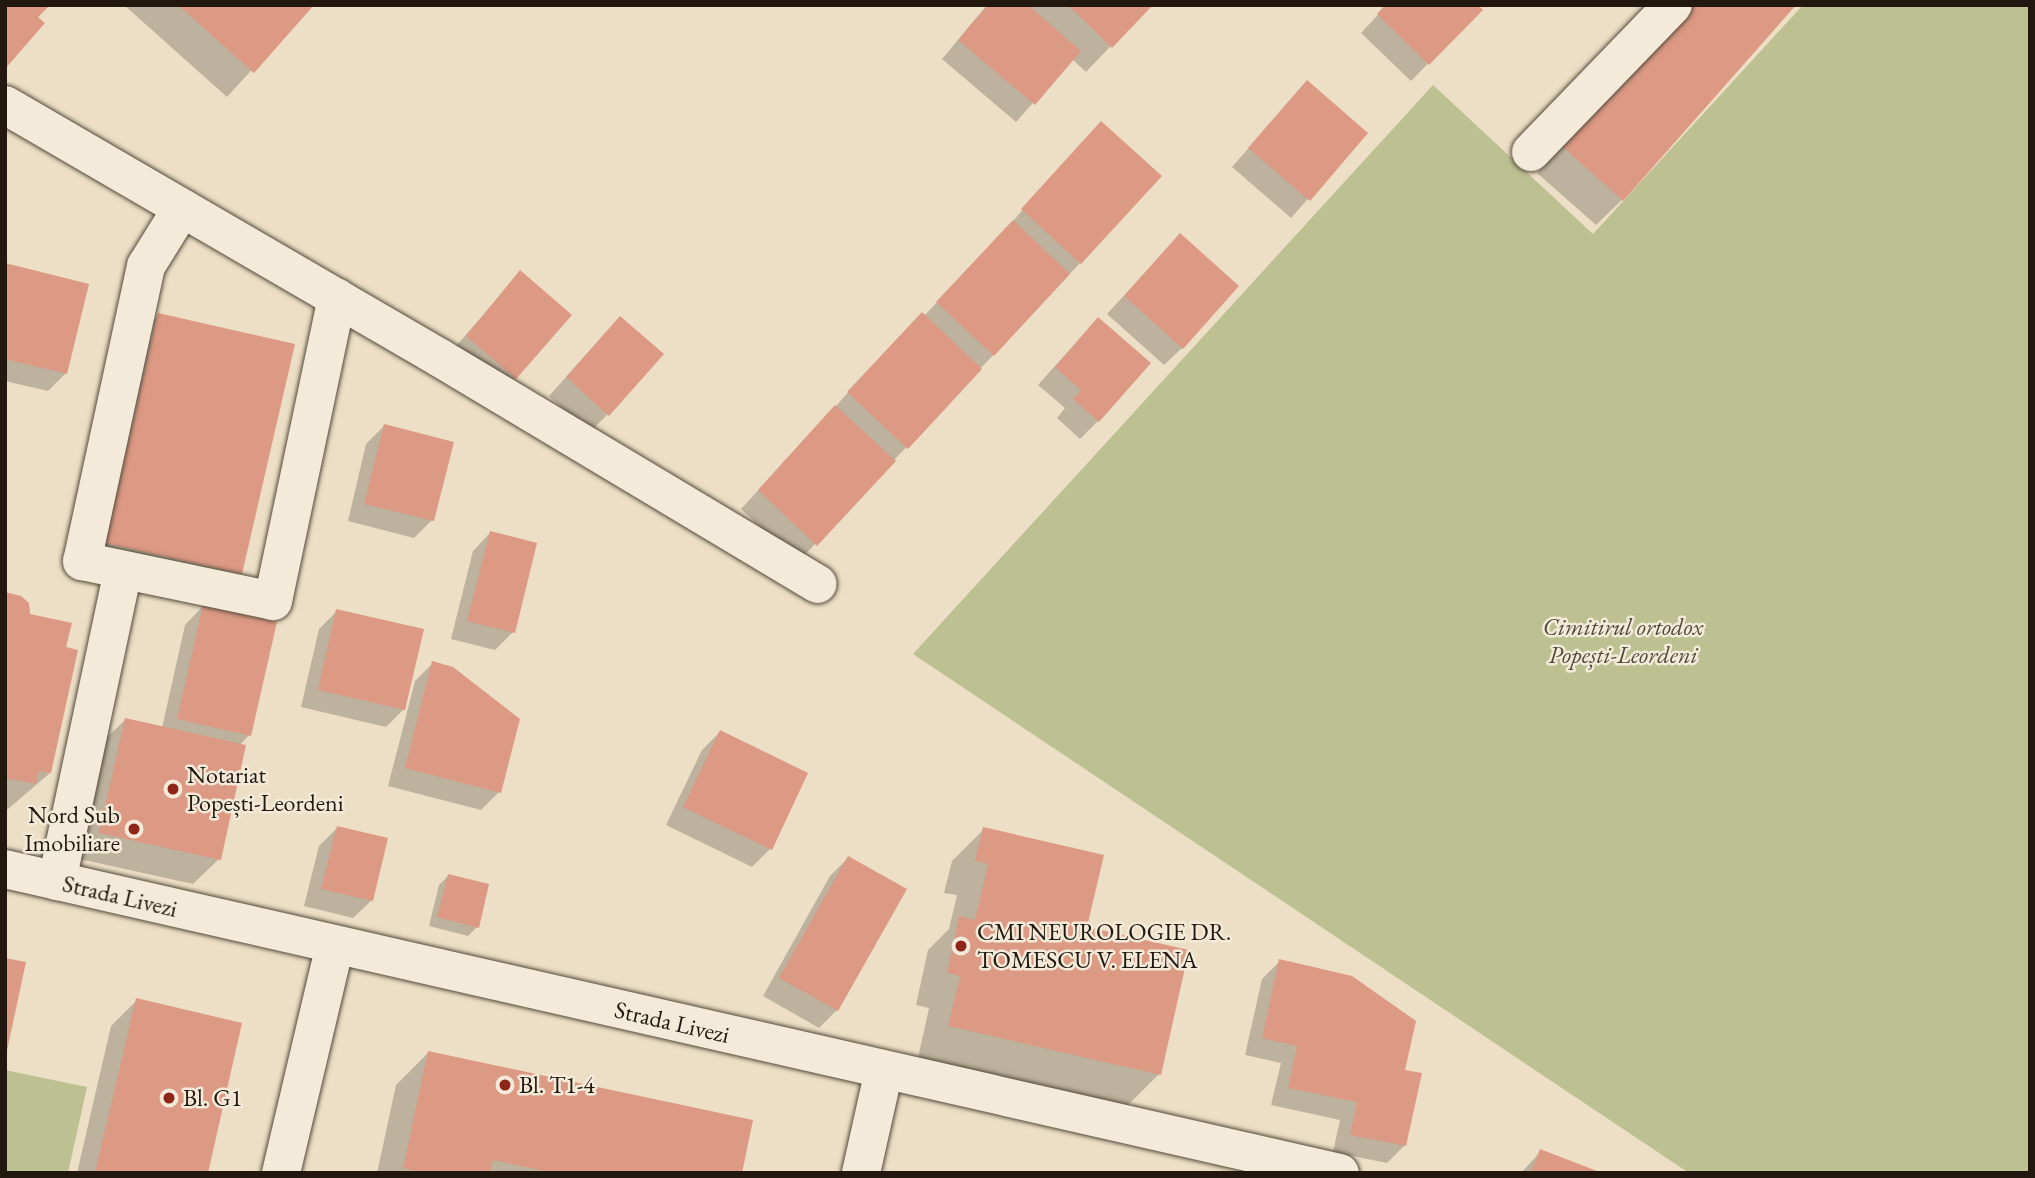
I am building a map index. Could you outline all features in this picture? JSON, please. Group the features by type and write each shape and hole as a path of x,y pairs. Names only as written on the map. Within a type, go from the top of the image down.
{"street":[{"path":"1531,152 1673,5"},
{"path":"5,105 337,298 818,584"},
{"path":"182,208 146,266 82,561 273,601 337,298"},
{"path":"57,881 123,571"},
{"name":"Strada Livezi","path":"5,869 1340,1173"},
{"path":"281,1173 335,945"},
{"path":"862,1173 884,1070"}],"green space":[{"name":"Cimitirul ortodox Popești-Leordeni","path":"1803,5 2030,5 2030,1173 1689,1173 913,654 1433,85 1593,234"},
{"path":"5,1070 87,1087 68,1173 5,1173"}],"building":[{"path":"5,5 50,5 38,17 45,23 5,69"},
{"path":"178,5 314,5 254,73"},
{"path":"988,5 1028,5 1081,51 1035,105 958,40"},
{"path":"1068,5 1153,5 1112,48"},
{"path":"1385,5 1478,5 1483,10 1429,65 1377,14"},
{"path":"1686,5 1796,5 1623,201 1562,146"},
{"path":"1307,80 1368,133 1310,201 1248,148"},
{"path":"1101,121 1162,176 1081,264 1021,209"},
{"path":"1013,220 1070,274 994,356 936,302"},
{"path":"1180,233 1239,286 1183,349 1124,296"},
{"path":"5,263 89,284 67,374 5,359"},
{"path":"520,270 572,315 516,379 466,336"},
{"path":"922,312 982,369 908,449 847,392"},
{"path":"158,313 295,344 242,574 105,543"},
{"path":"620,316 664,354 609,416 566,377"},
{"path":"1098,317 1151,363 1099,422 1073,399 1081,390 1055,367"},
{"path":"835,405 896,461 817,546 758,490"},
{"path":"384,424 454,442 434,521 364,504"},
{"path":"490,531 537,543 515,633 467,621"},
{"path":"5,592 21,596 29,603 30,614 72,623 66,647 78,650 51,773 39,771 36,784 5,778"},
{"path":"203,605 277,622 251,736 177,719"},
{"path":"336,609 424,629 405,710 318,690"},
{"path":"432,661 453,667 520,719 501,793 405,768"},
{"name":"Notariat Popești-Leordeni","path":"125,718 246,745 221,860 99,833"},
{"path":"720,730 808,773 772,850 683,807"},
{"path":"337,826 388,838 373,901 321,889"},
{"path":"983,827 1104,855 1087,927 1189,950 1161,1075 948,1026 960,976 947,973 959,916 975,920 988,864 975,861"},
{"path":"848,856 907,889 838,1011 779,978"},
{"path":"448,874 489,884 479,928 437,917"},
{"path":"5,958 26,962 6,1055 5,1055"},
{"path":"1279,959 1352,976 1416,1021 1405,1070 1422,1073 1406,1146 1350,1135 1357,1102 1288,1088 1297,1046 1262,1038"},
{"name":"Bl. G1","path":"136,998 242,1023 208,1173 95,1173"},
{"name":"Bl. T1-4","path":"428,1051 753,1120 742,1173 554,1173 493,1160 490,1173 425,1173 403,1168"},
{"path":"1540,1149 1602,1173 1531,1173"}],"place":[{"name":"Notariat Popești-Leordeni","path":"173,789"},
{"name":"Nord Sub Imobiliare","path":"134,829"},
{"name":"CMI NEUROLOGIE DR. TOMESCU V. ELENA","path":"961,946"},
{"name":"Bl. T1-4","path":"505,1085"},
{"name":"Bl. G1","path":"169,1098"}]}
